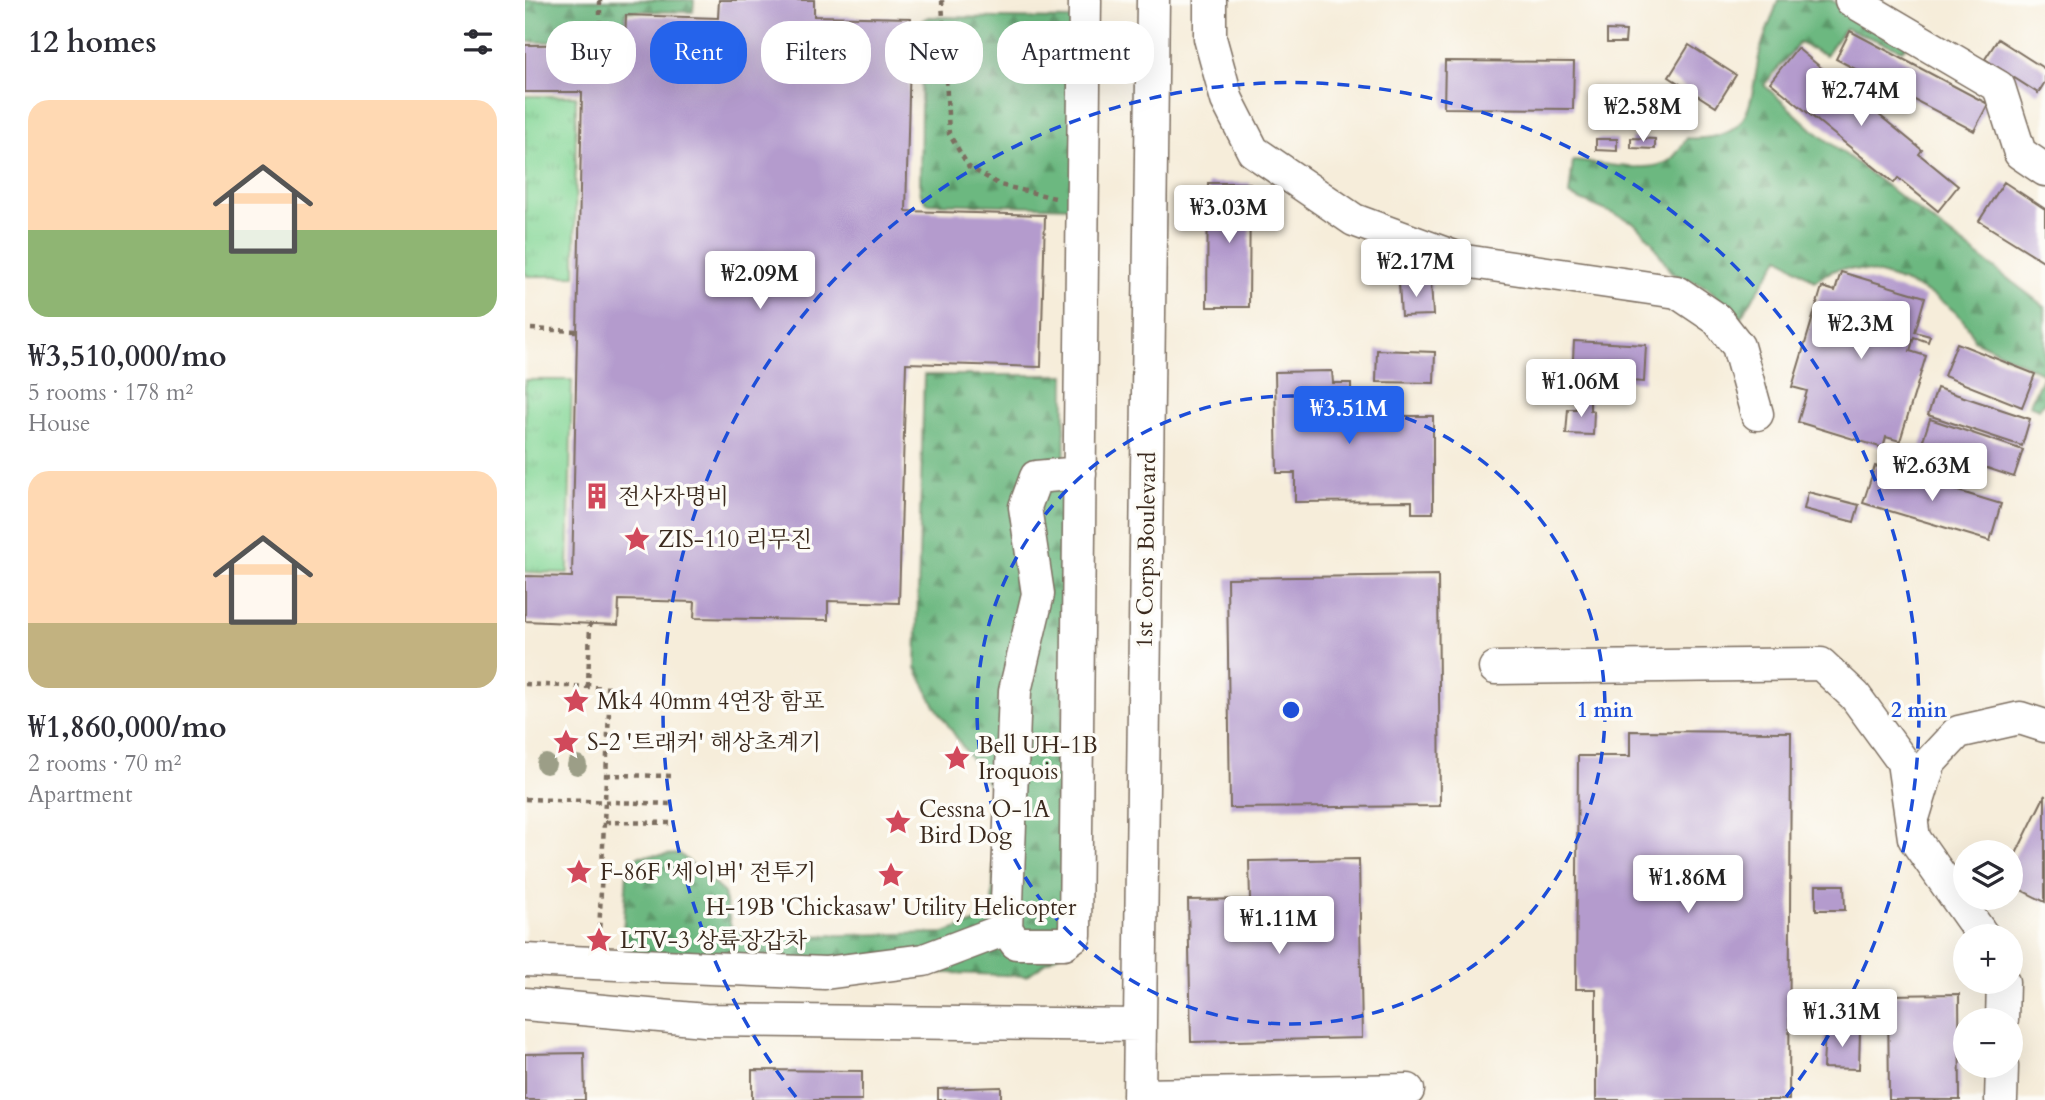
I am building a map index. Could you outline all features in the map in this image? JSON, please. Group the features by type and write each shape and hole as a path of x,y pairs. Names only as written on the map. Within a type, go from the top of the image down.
{"lane":[{"path":"1080,473 1036,477 1025,507 1038,593 1015,691 1006,929 1016,943 1064,943 1075,935 1080,473 1081,204 1084,0"},
{"name":"1st Corps Boulevard","path":"1139,1097 1153,0"},
{"path":"1210,0 1210,38 1227,100 1253,151 1354,220 1465,261 1677,292 1717,319 1738,346 1757,414"},
{"path":"1851,0 2000,88 2020,153 2045,170"},
{"path":"1495,668 1821,664 1855,696 1903,762 1914,838 1975,924"},
{"path":"1912,823 1930,762 1958,732 2020,718 2045,726"},
{"path":"525,960 825,973 924,960 1006,929"},
{"path":"525,1004 705,1020 1140,1025"},
{"path":"2001,1100 2002,1078"},
{"path":"1139,1097 1408,1090"}],"path":[{"path":"600,0 600,21"},
{"path":"942,0 949,134 969,167 1000,185 1081,204"},
{"path":"531,330 576,331"},
{"path":"588,687 590,624"},
{"path":"525,684 610,688 597,963"},
{"path":"606,775 675,776"},
{"path":"525,799 673,804"},
{"path":"605,822 673,823"}],"green space":[{"path":"525,0 694,0 693,12 626,11 625,21 546,21 546,42 525,42"},
{"path":"1778,0 1831,0 1909,43 1902,50 1845,28 1826,55 1799,43 1764,85 1812,129 2045,307 2045,401 2039,409 2029,405 2044,374 1974,340 1967,325 1954,311 1917,288 1896,279 1856,269 1839,269 1815,281 1780,257 1740,318 1707,287 1671,273 1651,240 1633,222 1569,195 1573,161 1650,167 1673,158 1687,138 1709,138 1726,133 1737,126 1750,103 1762,45"},
{"path":"929,17 1075,19 997,21 997,84 1075,84 1074,207 927,203 920,192 921,84 983,84 983,21 922,21"},
{"path":"525,96 576,96 575,276 527,276 525,271"},
{"path":"924,375 1065,375 1062,928 1059,954 1026,976 640,961 622,949 627,872 638,856 680,854 724,893 731,927 747,937 944,933 977,922 992,908 996,819 993,792 934,704 916,668"},
{"path":"525,380 572,380 568,573 525,572"}],"building":[{"path":"719,0 814,0 814,16 911,18 911,21 885,21 885,84 909,84 906,211 1045,215 1041,367 906,363 899,603 828,601 828,620 694,618 695,602 619,600 618,625 525,621 525,576 572,577 582,92 525,92 525,45 546,45 546,84 636,84 636,21 626,21 626,15 718,18"},
{"path":"1607,30 1626,31 1625,43 1607,43"},
{"path":"1850,31 1988,104 1974,131 1836,59"},
{"path":"1998,39 2045,69 2045,82 2038,93 1985,59"},
{"path":"1689,45 1736,75 1716,107 1669,77"},
{"path":"1797,48 1922,150 1919,154 1958,186 1938,211 1898,178 1894,183 1770,82"},
{"path":"1445,61 1574,62 1573,109 1444,108"},
{"path":"1631,138 1655,139 1655,149 1631,148"},
{"path":"1596,139 1617,139 1617,151 1596,150"},
{"path":"2004,182 2045,209 2045,262 1979,221"},
{"path":"1208,183 1250,183 1249,307 1207,307"},
{"path":"1841,272 1925,297 1915,332 1930,336 1928,342 1914,337 1910,351 1926,356 1900,441 1886,437 1883,448 1798,422 1807,391 1792,387 1822,287 1835,291"},
{"path":"1431,282 1433,315 1401,316 1399,283"},
{"path":"1574,341 1646,345 1644,382 1572,377"},
{"path":"1957,343 2035,374 2022,407 1944,376"},
{"path":"1377,350 1435,352 1434,383 1376,382"},
{"path":"1332,371 1333,383 1351,383 1351,416 1433,416 1433,513 1412,513 1412,501 1295,502 1295,473 1277,473 1275,372"},
{"path":"1937,388 2030,419 2022,446 1928,415"},
{"path":"1577,398 1590,399 1590,410 1594,411 1593,435 1566,434 1568,409 1576,409"},
{"path":"1930,419 2023,450 2014,477 1921,446"},
{"path":"1875,466 2001,504 1990,541 1863,503"},
{"path":"1808,492 1859,505 1854,522 1804,509"},
{"path":"1438,575 1440,806 1230,808 1227,578"},
{"path":"1630,731 1791,732 1789,1100 1596,1100 1596,989 1576,989 1578,756 1630,756"},
{"path":"2045,795 2045,902 2023,891 2023,840"},
{"path":"1359,859 1362,1038 1191,1042 1188,900 1250,899 1249,861"},
{"path":"1816,885 1844,885 1845,910 1816,910"},
{"path":"1959,994 1959,1008 1953,1008 1953,1078 1960,1078 1960,1100 1889,1100 1888,995"},
{"path":"1825,1029 1860,1030 1859,1069 1823,1068"},
{"path":"584,1053 585,1100 525,1100 525,1054"},
{"path":"752,1070 862,1071 862,1100 752,1100"},
{"path":"1001,1087 1001,1100 938,1100 938,1089"}],"place":[{"name":"전사자명비","path":"597,496"},
{"name":"ZIS-110 리무진","path":"637,539"},
{"name":"Mk4 40mm 4연장 함포","path":"576,701"},
{"name":"S-2 '트래커' 해상초계기","path":"566,742"},
{"name":"Bell UH-1B Iroquois","path":"957,758"},
{"name":"Cessna O-1A Bird Dog","path":"898,822"},
{"name":"F-86F '세이버' 전투기","path":"579,872"},
{"name":"H-19B 'Chickasaw' Utility Helicopter","path":"891,875"},
{"name":"LTV-3 상륙장갑차","path":"599,940"}]}
